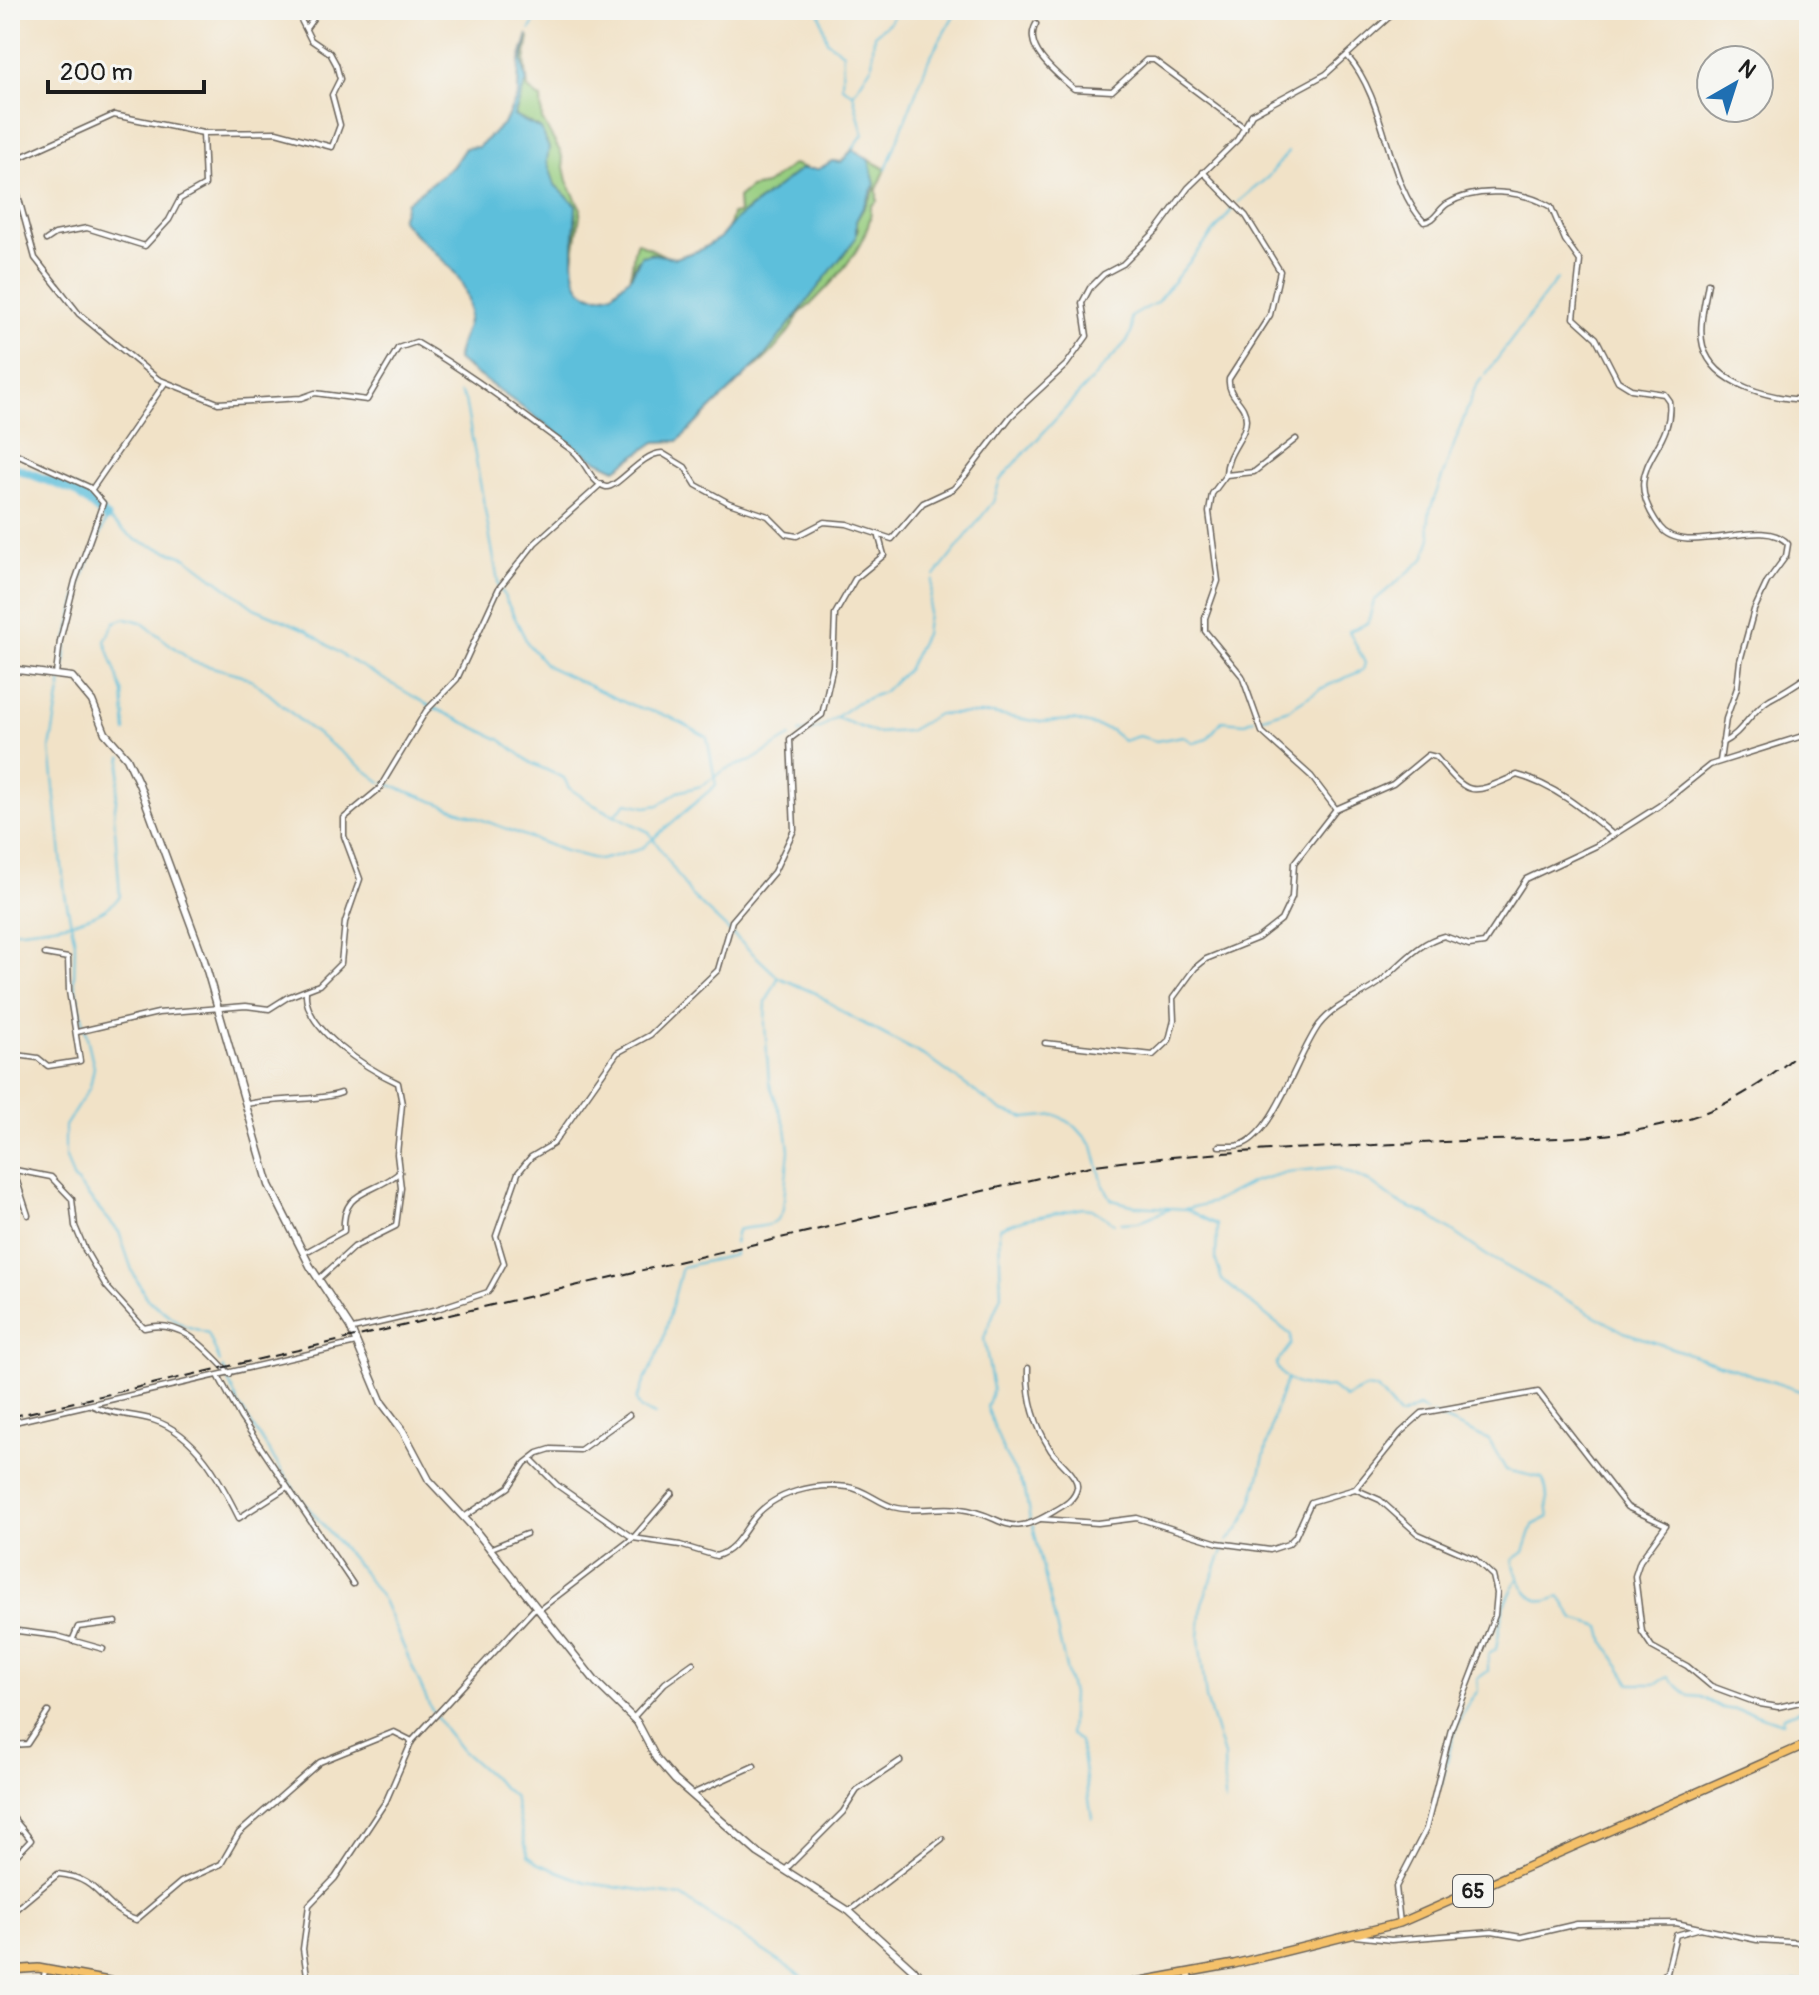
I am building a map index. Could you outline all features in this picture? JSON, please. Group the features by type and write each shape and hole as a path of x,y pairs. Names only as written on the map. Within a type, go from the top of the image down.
{"main road":[{"name":"65","path":"1119,1985 1188,1973 1400,1923 1809,1743"},
{"path":"10,1970 46,1969 131,1985"},
{"path":"1188,1973 1192,1985"}],"street":[{"path":"296,10 311,40 330,53 339,72 340,79 332,95 340,125 334,146 266,131 203,133 108,116 10,164 31,251 50,279 93,326 165,383 224,404 301,398 315,393 367,400 398,348 416,342 453,364 578,455 601,484 612,487 638,463 662,453 685,467 696,485 729,503 768,516 786,534 797,536 824,522 847,524 879,537 897,537 923,503 953,489 976,464 1011,416 1066,365 1087,336 1082,303 1090,288 1104,274 1123,264 1157,230 1257,110 1326,74 1397,10"},
{"path":"307,27 319,10"},
{"path":"1036,24 1031,37 1033,47 1074,89 1112,91 1146,60 1154,60 1245,128"},
{"path":"1348,57 1378,113 1401,179 1424,222 1429,222 1450,202 1496,193 1516,195 1551,207 1565,240 1580,261 1574,318 1596,338 1618,381 1631,389 1664,394 1669,401 1665,433 1644,467 1642,479 1661,529 1677,538 1769,534 1788,544 1786,556 1767,582 1754,610 1720,761"},
{"path":"46,240 55,234 87,228 145,246 169,220 180,199 205,185 203,133"},
{"path":"1203,172 1246,216 1280,271 1270,315 1229,379 1229,389 1246,417 1245,429 1228,455 1226,475 1214,488 1210,502 1218,581 1205,618 1205,631 1242,676 1262,732 1311,776 1336,809"},
{"path":"1708,283 1702,344 1717,367 1732,380 1759,392 1809,400"},
{"path":"92,489 165,383"},
{"path":"1226,475 1254,472 1296,439"},
{"path":"10,451 92,489 103,507 75,581 60,641 56,674"},
{"path":"77,1032 151,1014 246,1006 269,1009 288,997 306,992 335,973 341,963 345,922 359,886 357,863 342,830 344,818 379,789 426,711 457,679 499,588 535,543 601,484"},
{"path":"350,1327 355,1330 434,1310 488,1292 504,1263 496,1236 518,1173 531,1157 553,1144 617,1053 650,1035 718,970 732,921 774,872 793,835 794,779 789,744 822,715 833,666 835,614 855,579 884,555 879,537"},
{"path":"10,669 56,674 77,682 95,705 105,733 132,766 218,1009 269,1185 319,1280 350,1327 382,1403 403,1431 429,1480 464,1517 596,1682 633,1718 662,1766 753,1849 849,1911 930,1985"},
{"path":"1722,743 1739,733 1770,699 1783,695 1809,675"},
{"path":"1219,1146 1239,1146 1250,1140 1277,1107 1311,1037 1344,1002 1377,984 1432,939 1444,936 1469,945 1484,943 1526,879 1569,861 1659,806 1697,774 1720,761 1809,734"},
{"path":"1045,1043 1153,1055 1159,1052 1174,1027 1173,998 1195,968 1206,959 1258,938 1281,920 1292,897 1294,863 1336,809 1393,784 1424,757 1433,755 1456,781 1469,789 1485,790 1517,775 1543,785 1573,802 1611,833"},
{"path":"10,1054 38,1058 48,1066 79,1063 69,991 68,958 45,954"},
{"path":"306,992 307,1007 337,1046 373,1072 401,1085 402,1128 397,1154 400,1172 394,1229 359,1243 319,1280"},
{"path":"247,1104 277,1098 329,1097 341,1093"},
{"path":"12,1169 28,1215"},
{"path":"12,1169 51,1177 72,1199 75,1226 85,1250 106,1286 144,1328 161,1325 178,1329 201,1345 230,1374"},
{"path":"304,1253 344,1231 343,1215 350,1202 400,1172"},
{"path":"10,1423 356,1343"},
{"path":"531,1459 557,1485 633,1538 719,1555 736,1543 753,1519 779,1495 841,1487 855,1488 896,1508 964,1509 1012,1527 1041,1519 1067,1503 1075,1493 1077,1483 1045,1440 1028,1399 1028,1368"},
{"path":"219,1377 287,1487 353,1584"},
{"path":"1041,1519 1098,1523 1137,1518 1218,1543 1270,1550 1295,1537 1311,1502 1355,1489 1401,1432 1422,1413 1529,1392 1541,1393 1627,1507 1666,1525 1640,1561 1635,1576 1642,1632 1652,1647 1687,1666 1711,1686 1760,1704 1778,1707 1809,1700"},
{"path":"89,1404 151,1420 178,1434 208,1462 239,1518 287,1487"},
{"path":"464,1517 509,1487 531,1459 551,1449 580,1450 629,1415"},
{"path":"1355,1489 1380,1500 1418,1534 1475,1559 1493,1576 1497,1593 1495,1615 1451,1729 1426,1829 1396,1887 1400,1923"},
{"path":"302,1985 307,1975 303,1949 309,1905 335,1878 386,1801 412,1741 536,1610 633,1538 672,1493"},
{"path":"489,1549 526,1534"},
{"path":"72,1641 78,1627 116,1622"},
{"path":"10,1630 103,1649"},
{"path":"633,1718 665,1683 693,1663"},
{"path":"10,1745 27,1744 48,1712"},
{"path":"10,1914 58,1874 89,1881 121,1913 136,1920 141,1918 152,1904 181,1882 221,1864 239,1833 320,1762 394,1732 412,1741"},
{"path":"785,1870 843,1812 854,1793 900,1761"},
{"path":"692,1794 754,1766"},
{"path":"10,1814 23,1828 30,1844 10,1862"},
{"path":"10,1834 23,1828"},
{"path":"849,1911 942,1839"},
{"path":"1355,1936 1391,1940 1492,1932 1521,1937 1587,1924 1682,1923 1757,1940 1809,1943"},
{"path":"1654,1985 1667,1972 1676,1935 1703,1927"},
{"path":"10,1953 21,1968"},
{"path":"42,1985 46,1969"}],"green space":[{"path":"529,36 525,61 528,89 541,99 542,120 561,153 567,181 581,209 573,260 576,218 570,200 555,185 547,161 547,142 538,127 514,116 527,82 522,61"},
{"path":"869,160 886,169 859,246 831,283 799,314 779,344 751,370 851,245 858,229 856,221 875,189"},
{"path":"793,164 811,170 804,168 746,211 728,230 732,214 739,213 738,198 750,188 766,185"},
{"path":"637,242 671,259 651,253 637,261 628,280 632,270"}],"water":[{"path":"528,34 522,61 527,82 514,116 541,129 549,148 547,161 555,185 576,205 574,266 583,291 595,296 613,293 632,275 641,256 654,254 675,258 700,250 721,237 735,220 801,169 819,169 832,161 841,162 853,149 869,160 875,184 856,221 856,238 764,357 678,441 655,442 616,469 592,458 457,360 469,314 466,293 451,269 401,219 407,202 453,166 465,148 478,147 505,122 518,95 519,64"}],"waterway":[{"path":"530,30 540,10"},
{"path":"819,10 827,41 843,53 842,87 852,93"},
{"path":"853,149 863,134 853,94 872,65 874,35 890,22 897,10"},
{"path":"886,169 929,59 957,10"},
{"path":"1238,202 1268,177 1288,152"},
{"path":"935,576 993,502 1000,480 1128,340 1132,331 1131,317 1157,302 1234,207"},
{"path":"1486,374 1557,279"},
{"path":"1260,718 1289,709 1320,689 1363,670 1365,663 1349,631 1368,623 1374,601 1424,559 1431,538 1428,526 1430,510 1475,388 1482,378"},
{"path":"460,393 465,400 499,587"},
{"path":"10,466 75,491 107,518"},
{"path":"64,672 67,641 82,578 107,518 136,540 187,558 254,608 306,630 345,657 432,707 501,740 531,763 564,778 569,788 594,805 649,832 691,895 778,977 817,994 846,1014 928,1058 1002,1111 1026,1118 1057,1115 1076,1127 1093,1146 1103,1184 1112,1200 1136,1206 1185,1209 1214,1202 1252,1182 1287,1172 1336,1167 1370,1182 1397,1202 1430,1216 1486,1255 1624,1332 1809,1394"},
{"path":"799,733 821,728 856,703 883,692 907,670 925,634 933,580"},
{"path":"385,783 565,851 600,860 641,849 716,785 707,737 670,717 628,704 547,666 528,644 501,590"},
{"path":"126,732 123,693 105,641 115,622 126,618 141,622 193,662 242,675 260,686 305,725 381,782"},
{"path":"62,680 50,748 65,895 75,942 74,981 94,1067 90,1087 65,1126 65,1155 73,1178 119,1232 133,1273 147,1299 183,1325 208,1333 220,1362"},
{"path":"837,718 876,733 909,731 938,714 992,714 1040,722 1073,720 1111,730 1123,741 1139,736 1156,741 1183,736 1194,743 1207,739 1222,721 1245,723 1254,719"},
{"path":"616,813 627,803 646,807 659,805 678,792 701,786 726,769 751,761 790,737"},
{"path":"10,931 84,919 111,905 120,896 114,815 122,757"},
{"path":"734,1243 737,1230 770,1224 776,1221 783,1209 789,1150 786,1128 769,1082 765,1024 766,1002 778,978"},
{"path":"1030,1520 1025,1490 1004,1453 987,1407 993,1389 984,1338 1001,1295 999,1228 1025,1219 1083,1208 1092,1209 1114,1223"},
{"path":"1121,1223 1138,1222 1169,1209"},
{"path":"1186,1209 1217,1225 1216,1261 1222,1280 1291,1335 1291,1344 1276,1364 1285,1377 1307,1386 1331,1387 1345,1398 1365,1388 1377,1389 1400,1416 1418,1407 1427,1411"},
{"path":"655,1415 641,1409 636,1400 662,1344 682,1267 734,1255 734,1252"},
{"path":"223,1368 239,1405 299,1497 383,1600 430,1707 445,1730 462,1751 514,1797 528,1856 539,1864 586,1882 681,1896 815,1985"},
{"path":"1227,1541 1239,1529 1248,1511 1273,1418 1287,1380"},
{"path":"1432,1414 1489,1440 1506,1470 1542,1478 1549,1517 1533,1525 1524,1552 1513,1560 1520,1580 1534,1598 1547,1601 1560,1597 1574,1619 1601,1627 1605,1643 1631,1684 1655,1684 1667,1677 1689,1696 1782,1723 1783,1716 1809,1707"},
{"path":"1033,1526 1072,1694 1070,1734 1080,1741 1092,1818"},
{"path":"1225,1546 1202,1603 1199,1638 1206,1698 1224,1756 1225,1802"},
{"path":"1441,1786 1458,1723 1478,1691 1477,1679 1488,1671 1488,1655 1496,1649 1503,1609 1517,1580"},
{"path":"1794,1981 1809,1981"},
{"path":"1755,1985 1788,1982"}],"railway":[{"path":"10,1417 1095,1165 1279,1150 1576,1137 1659,1126 1703,1113 1736,1098 1782,1067 1809,1043"}]}
